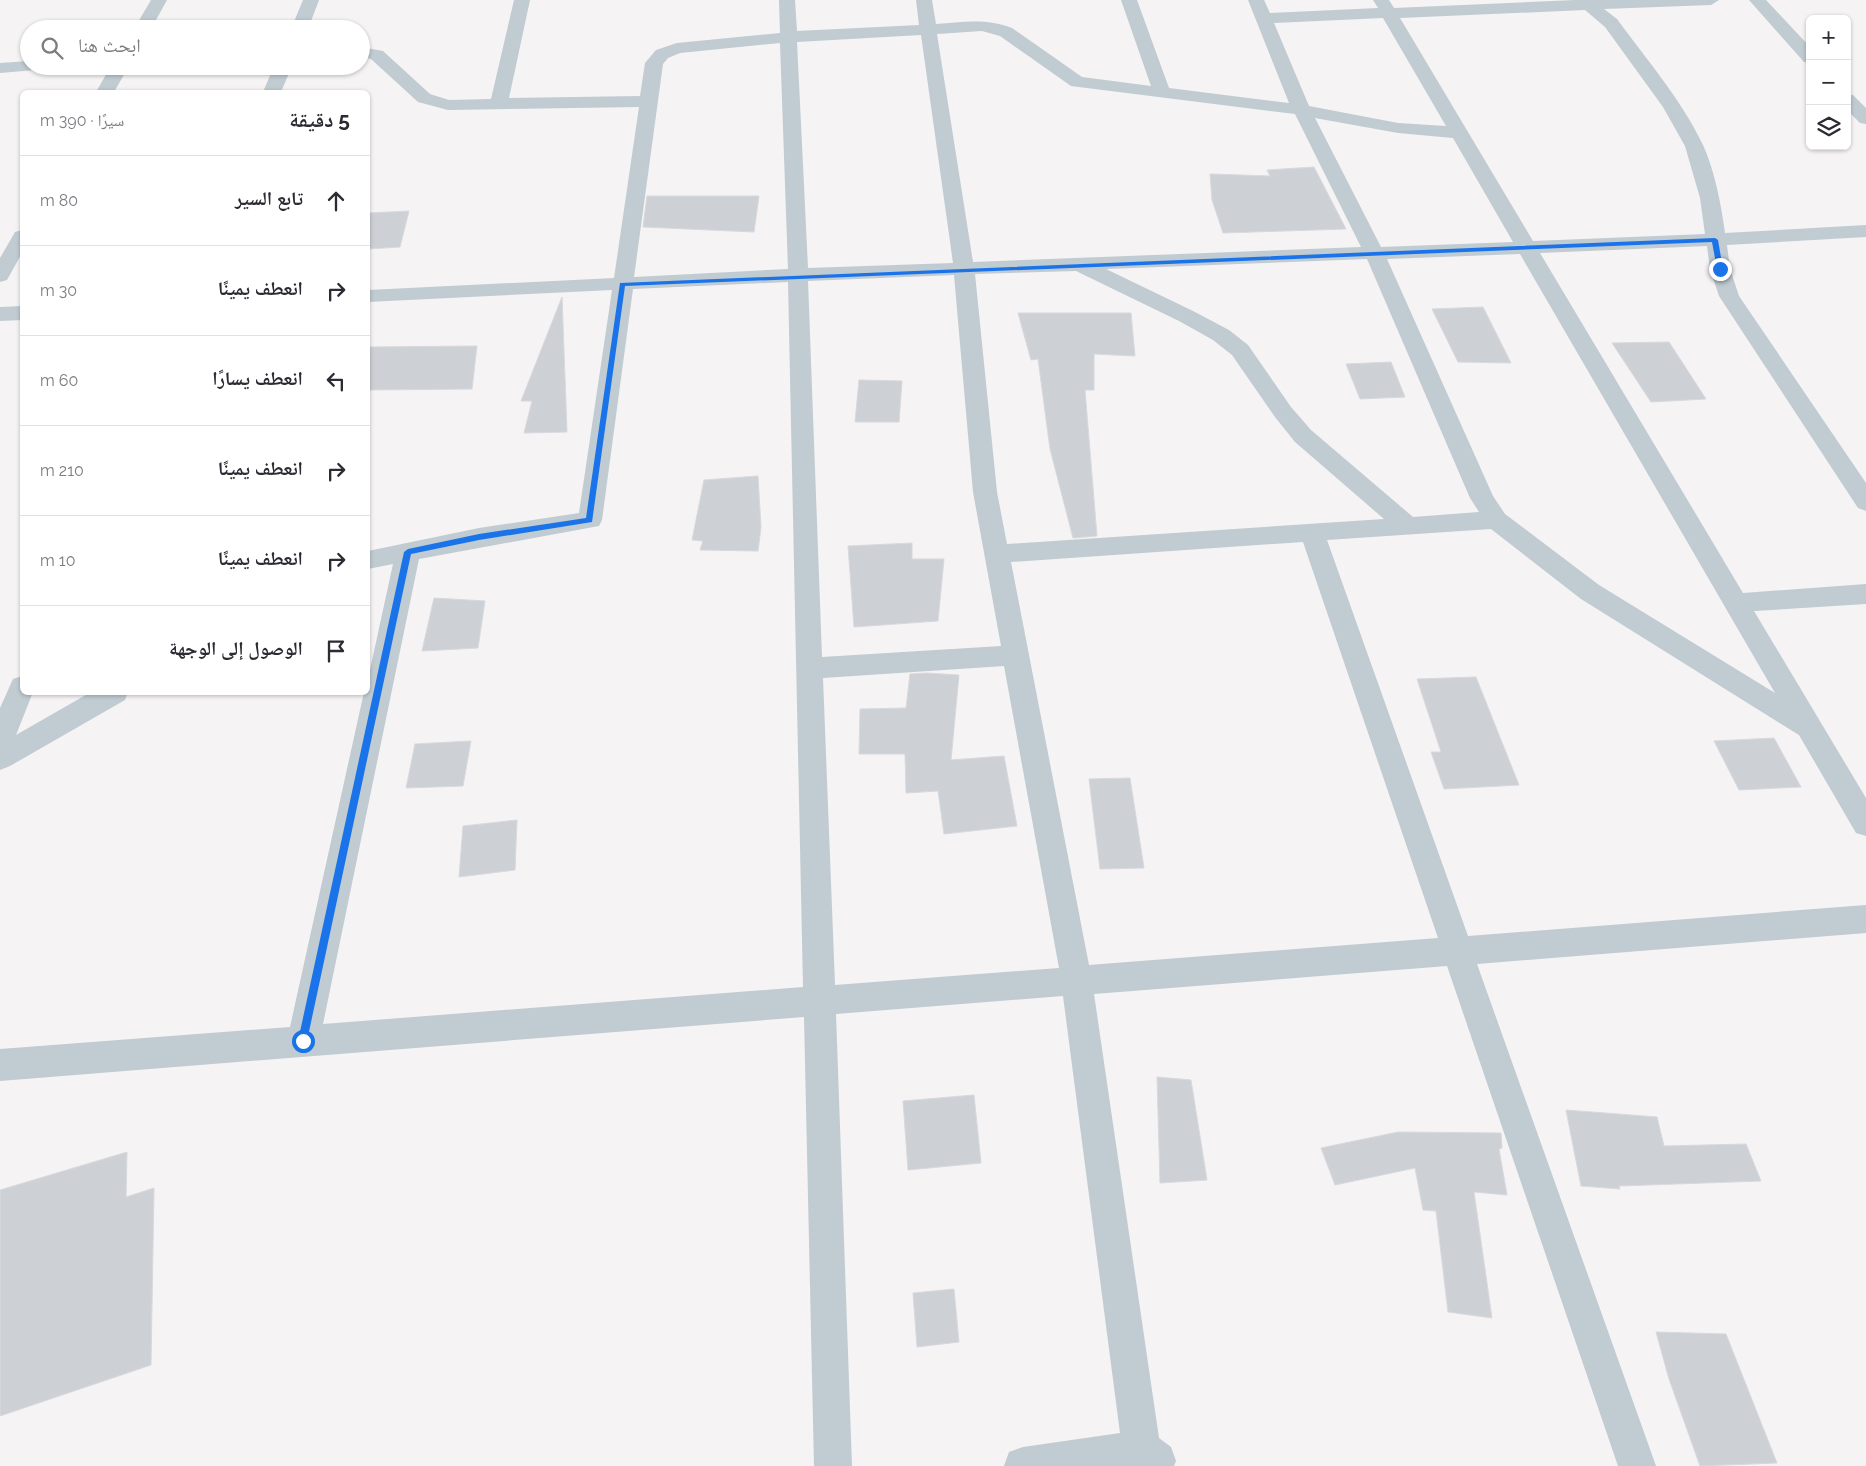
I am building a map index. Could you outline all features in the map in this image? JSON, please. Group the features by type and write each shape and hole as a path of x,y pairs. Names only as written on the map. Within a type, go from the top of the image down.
{"street":[{"path":"147,20 159,0"},
{"path":"303,20 311,0"},
{"path":"498,104 522,0"},
{"path":"787,0 798,275 833,1466"},
{"path":"924,0 964,269 982,465 995,554 1016,655 1077,982 1150,1460 1023,1466"},
{"path":"1129,0 1162,92"},
{"path":"1711,0 1260,9 1301,109 1374,253 1482,498 1496,520 1590,592 1811,729"},
{"path":"1757,0 1806,54"},
{"path":"1587,3 1611,23 1672,106 1694,146 1710,198 1720,269 1729,296 1866,502"},
{"path":"1385,7 1866,824"},
{"path":"370,560 479,537 590,520 654,63 662,54 677,48 788,37 982,26 996,28 1077,82 1301,109 1378,125 1460,133"},
{"path":"370,54 377,55 424,98 433,102 460,106 648,101"},
{"path":"0,68 20,67"},
{"path":"106,90 115,75"},
{"path":"273,90 279,75"},
{"path":"1851,103 1866,120"},
{"path":"370,296 798,275 1715,240 1866,231"},
{"path":"0,276 20,240"},
{"path":"1080,264 1186,316 1221,335 1240,350 1282,412 1303,436 1408,526"},
{"path":"0,314 20,313"},
{"path":"995,554 1496,520"},
{"path":"1312,533 1456,951 1637,1466"},
{"path":"303,1041 408,552"},
{"path":"1736,603 1866,594"},
{"path":"810,668 1016,655"},
{"path":"0,741 20,692"},
{"path":"0,758 110,695"},
{"path":"0,1065 1866,919"}],"building":[{"path":"1314,167 1346,229 1223,233 1212,200 1210,174 1270,176 1267,170"},
{"path":"647,196 759,196 754,232 643,227"},
{"path":"409,211 400,247 370,249 370,213"},
{"path":"562,297 567,432 524,433 532,401 521,401"},
{"path":"1483,307 1511,363 1458,362 1432,309"},
{"path":"1018,313 1131,313 1135,356 1094,354 1094,390 1085,390 1097,536 1073,538 1050,449 1038,359 1031,360"},
{"path":"1669,342 1706,399 1651,402 1612,343"},
{"path":"477,346 472,389 370,390 370,347"},
{"path":"1391,362 1405,397 1360,399 1346,364"},
{"path":"859,380 902,381 899,422 855,422"},
{"path":"758,476 761,527 758,551 700,550 703,541 692,540 704,480"},
{"path":"912,543 912,559 944,559 938,621 854,627 848,546"},
{"path":"434,598 485,601 478,648 422,651"},
{"path":"910,674 959,675 951,760 1004,756 1017,826 944,834 938,791 906,793 905,754 859,754 860,709 906,708"},
{"path":"1476,677 1519,785 1444,789 1431,752 1441,752 1417,679"},
{"path":"1774,738 1801,787 1739,790 1714,741"},
{"path":"471,741 463,786 406,788 415,744"},
{"path":"1130,778 1144,868 1100,869 1089,779"},
{"path":"517,820 515,870 459,877 463,826"},
{"path":"1157,1077 1191,1080 1207,1180 1160,1183"},
{"path":"974,1095 981,1163 908,1170 903,1101"},
{"path":"1566,1110 1657,1117 1664,1146 1746,1144 1761,1181 1619,1186 1620,1189 1581,1186"},
{"path":"1398,1132 1501,1133 1502,1148 1499,1149 1507,1195 1474,1192 1492,1318 1448,1312 1436,1211 1423,1210 1415,1168 1335,1185 1321,1148"},
{"path":"127,1152 126,1197 154,1188 151,1365 0,1416 0,1190"},
{"path":"954,1289 959,1342 917,1347 913,1293"},
{"path":"1656,1332 1726,1334 1777,1463 1700,1466 1669,1379"}],"route":[{"path":"303,1041 408,552 479,537 590,520 622,284 798,275 1715,240 1720,269"}]}
